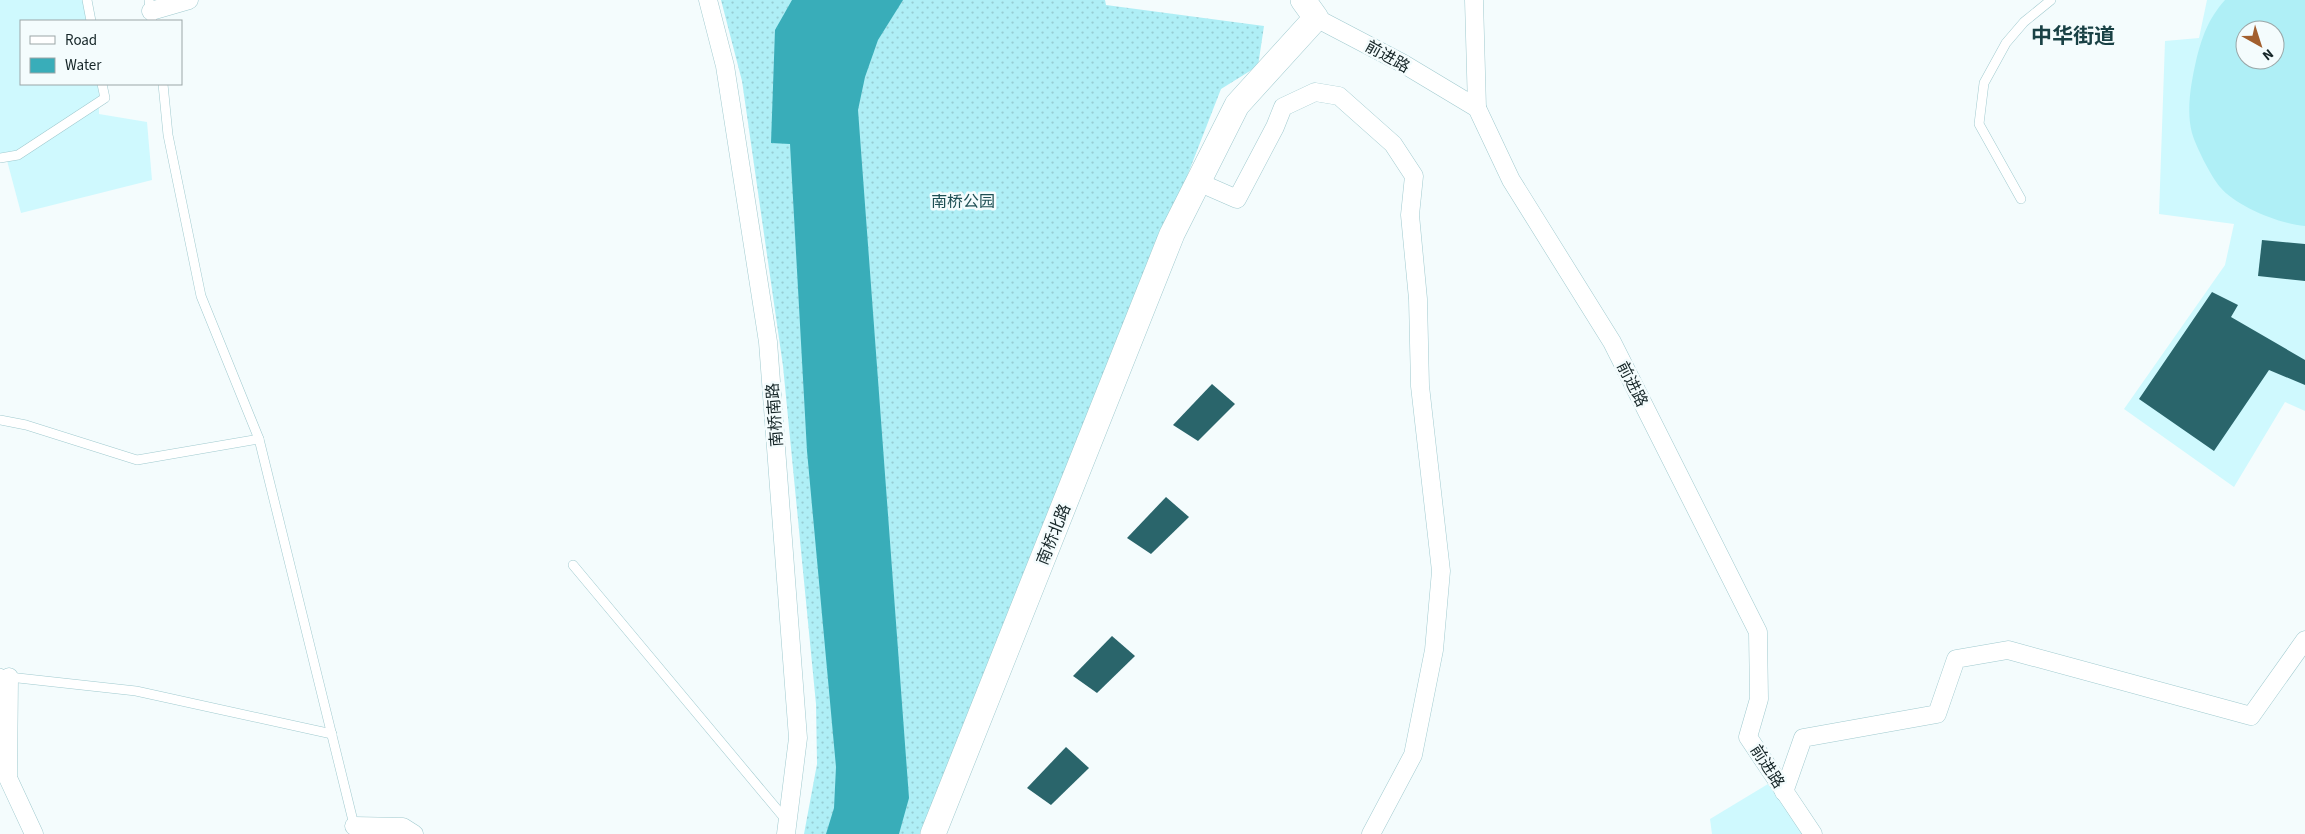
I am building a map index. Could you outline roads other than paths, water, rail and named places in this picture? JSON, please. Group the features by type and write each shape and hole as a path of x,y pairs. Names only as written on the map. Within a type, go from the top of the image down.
{"street":[{"path":"151,11 189,0"},
{"name":"南桥南路","path":"708,0 725,66 768,342 798,738 787,828"},
{"path":"1474,0 1477,108"},
{"name":"前进路","path":"1310,9 1477,108 1511,180 1612,342 1758,632 1758,699 1748,737 1813,834"},
{"name":"南桥北路","path":"933,834 1172,234 1237,105 1310,9"},
{"path":"1198,182 1237,199 1275,127 1283,107 1315,92 1339,96 1393,144 1414,176 1410,215 1418,299 1420,386 1441,571 1434,650 1412,754 1371,834"},
{"path":"1784,792 1803,738 1938,714 1956,659 2008,650 2251,716 2305,640"},
{"path":"4,675 8,778 34,834"},
{"path":"355,830 402,827 414,834"}],"lane":[{"path":"87,0 91,20"},
{"path":"2021,199 1978,124 1984,82 2006,43 2024,22 2051,0"},
{"path":"0,158 18,155 105,98 102,85"},
{"path":"163,85 168,136 201,296 259,439 355,830"},
{"path":"0,420 26,425 137,460 259,439"},
{"path":"573,565 787,828"},
{"path":"4,675 136,690 332,734"}],"water":[{"path":"792,0 903,0 878,40 865,77 858,110 909,798 899,834 826,834 834,808 836,767 807,451 790,144 771,143 775,30"}],"district":[{"name":"中华街道","path":"2073,36"}],"park label":[{"name":"南桥公园","path":"963,201"}]}
